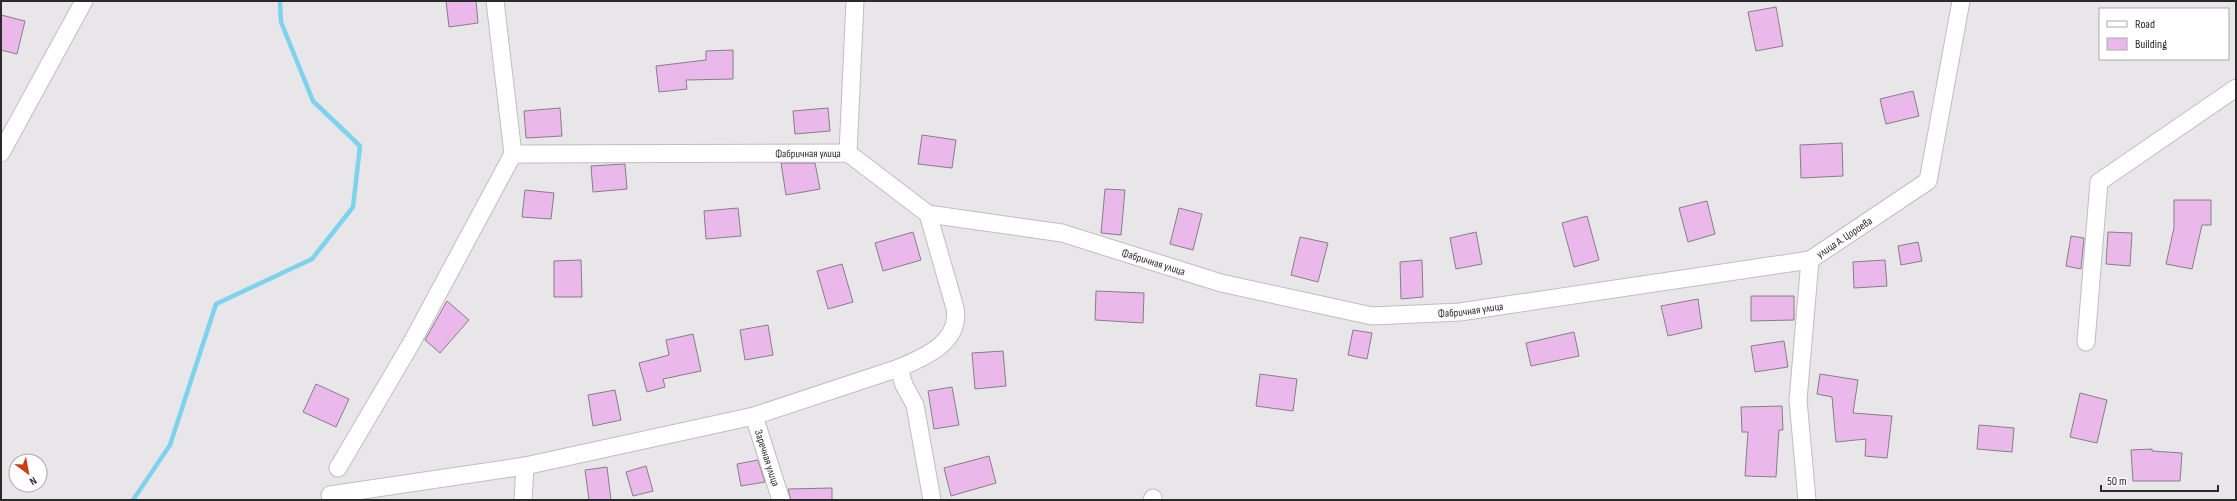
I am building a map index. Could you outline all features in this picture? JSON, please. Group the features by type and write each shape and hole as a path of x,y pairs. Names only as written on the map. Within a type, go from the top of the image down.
{"street":[{"path":"1,153 84,1"},
{"path":"338,468 416,335 513,154 495,1"},
{"path":"848,153 855,1"},
{"name":"улица А. Цороева","path":"1807,500 1798,400 1810,260 1928,181 1961,1"},
{"path":"2086,342 2099,182 2236,88"},
{"name":"Фабричная улица","path":"513,154 848,153 928,214 1062,233 1221,283 1372,316 1460,312 1810,260"},
{"path":"330,495 525,466 754,416 899,368 921,358 938,347 949,337 956,323 955,308 928,214"},
{"path":"899,368 904,385 915,405 932,500"},
{"name":"Заречная улица","path":"754,416 781,500"},
{"path":"523,500 525,466"}],"building":[{"path":"446,1 476,1 478,23 449,27"},
{"path":"1776,7 1783,46 1756,51 1748,12"},
{"path":"1,15 25,21 17,54 1,50"},
{"path":"733,50 733,79 686,80 687,89 659,92 656,66 706,60 706,51"},
{"path":"1913,91 1919,116 1886,124 1880,99"},
{"path":"560,108 562,136 526,138 524,111"},
{"path":"828,108 830,131 795,134 793,111"},
{"path":"922,135 956,140 952,168 918,164"},
{"path":"1842,143 1843,176 1801,178 1800,145"},
{"path":"781,163 815,163 820,189 786,195"},
{"path":"625,164 627,189 593,192 591,166"},
{"path":"1105,189 1125,190 1121,235 1101,233"},
{"path":"525,190 554,193 551,219 522,217"},
{"path":"2174,200 2211,200 2211,225 2202,225 2192,269 2166,264 2174,228"},
{"path":"1707,201 1715,234 1688,242 1679,208"},
{"path":"738,208 741,236 706,239 704,211"},
{"path":"1179,208 1202,214 1193,250 1170,244"},
{"path":"1587,216 1599,260 1574,267 1562,223"},
{"path":"913,232 921,260 883,271 875,243"},
{"path":"1476,232 1482,264 1456,269 1450,238"},
{"path":"2108,232 2132,233 2130,266 2106,264"},
{"path":"2071,236 2084,238 2081,269 2066,266"},
{"path":"1300,237 1328,243 1318,282 1291,275"},
{"path":"1918,242 1922,261 1901,265 1898,246"},
{"path":"581,260 582,297 554,297 554,261"},
{"path":"1422,260 1423,297 1401,299 1400,262"},
{"path":"1885,260 1887,286 1854,288 1853,262"},
{"path":"842,264 853,302 828,309 817,271"},
{"path":"1096,291 1144,293 1143,323 1095,320"},
{"path":"1751,296 1794,296 1794,320 1751,321"},
{"path":"1698,299 1702,328 1668,336 1661,306"},
{"path":"447,301 469,320 440,353 425,340"},
{"path":"768,325 773,355 745,360 740,330"},
{"path":"1353,330 1372,333 1367,359 1348,355"},
{"path":"1574,332 1579,356 1531,366 1526,343"},
{"path":"693,334 701,371 663,379 665,387 647,392 639,363 669,355 666,340"},
{"path":"1784,341 1788,367 1755,372 1751,346"},
{"path":"1003,351 1006,386 975,389 972,353"},
{"path":"1260,374 1297,379 1293,411 1256,406"},
{"path":"1820,374 1858,380 1853,413 1892,416 1887,458 1865,456 1866,439 1836,442 1832,397 1817,394"},
{"path":"316,384 349,399 336,427 303,412"},
{"path":"952,387 959,425 934,429 928,391"},
{"path":"615,390 621,420 593,426 588,395"},
{"path":"2080,393 2107,400 2097,443 2070,437"},
{"path":"1782,406 1783,430 1779,430 1776,477 1745,476 1748,432 1742,432 1741,407"},
{"path":"1979,425 2014,428 2012,452 1977,449"},
{"path":"2152,449 2152,451 2182,453 2180,481 2133,481 2131,450"},
{"path":"989,456 996,483 951,496 944,468"},
{"path":"758,460 765,482 741,486 737,464"},
{"path":"646,466 653,491 633,496 626,472"},
{"path":"607,467 611,500 589,500 585,470"},
{"path":"832,488 832,500 791,500 788,489"}],"waterway":[{"path":"133,500 170,445 216,304 312,259 353,207 360,146 313,101 281,22 280,1"}]}
